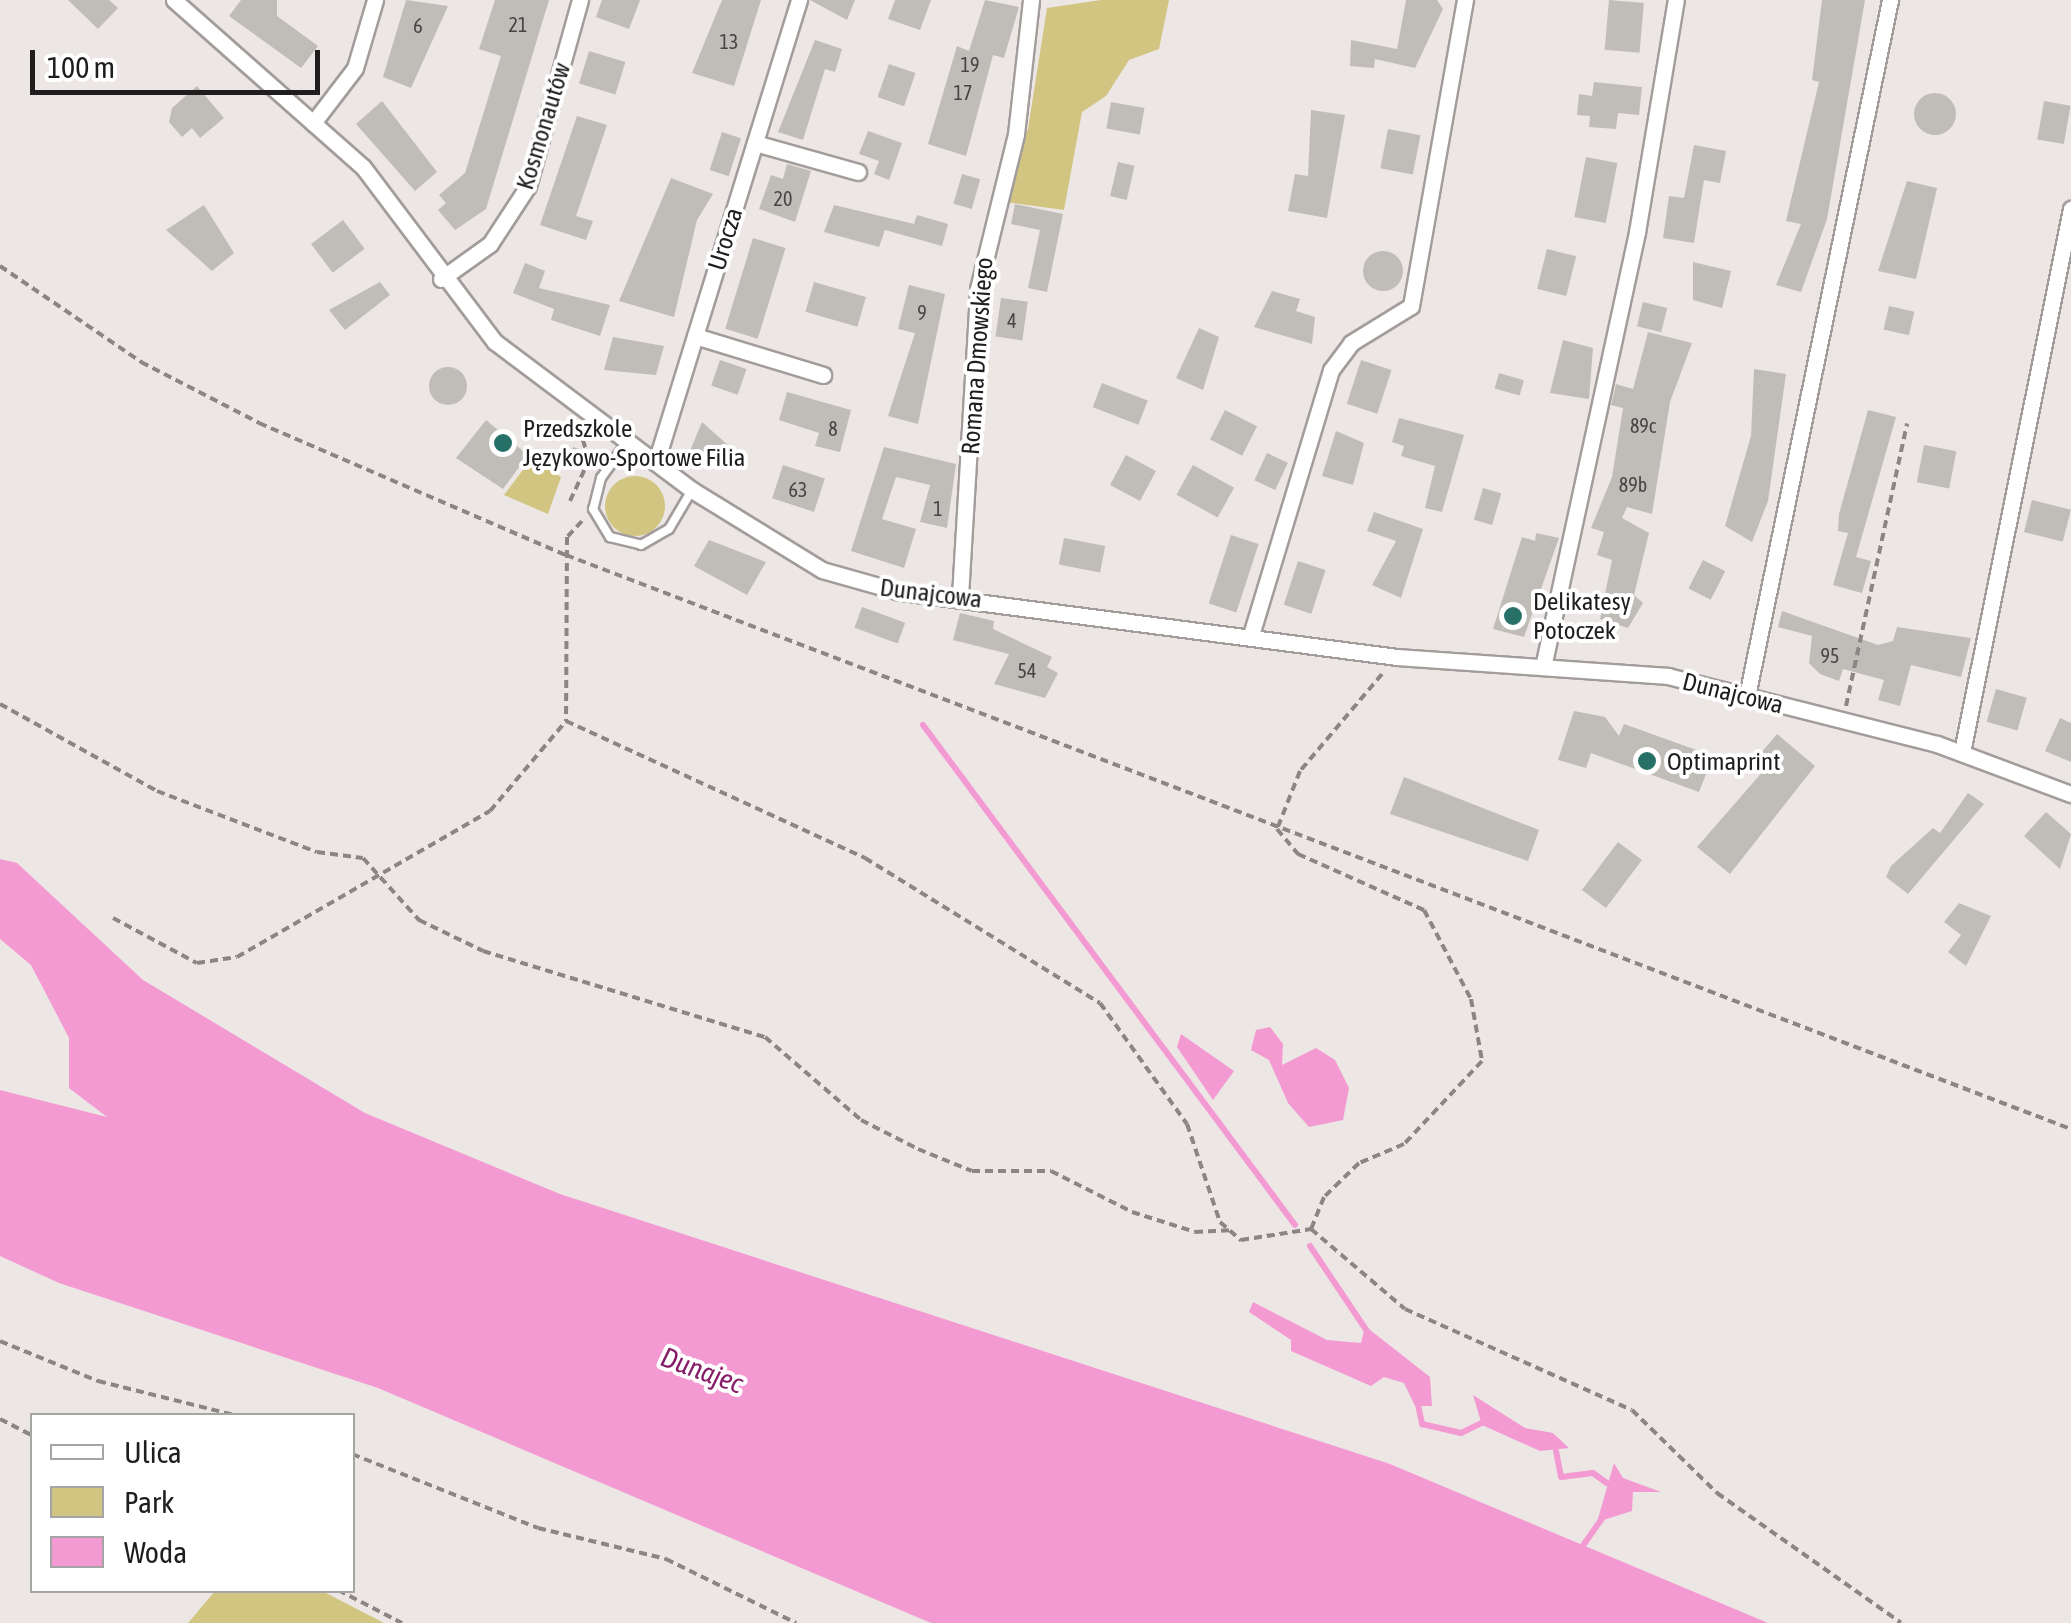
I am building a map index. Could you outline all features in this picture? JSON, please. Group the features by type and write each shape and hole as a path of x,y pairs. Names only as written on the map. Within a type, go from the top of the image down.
{"street":[{"name":"Dunajcowa","path":"174,0 363,167 441,278 495,342 692,490 822,570 900,592 960,596 1251,634 1397,657 1668,676 1962,752 2071,794"},
{"path":"313,122 355,68 374,0"},
{"name":"Kosmonautów","path":"441,278 490,244 528,186 580,0"},
{"name":"Urocza","path":"656,462 799,0"},
{"name":"Romana Dmowskiego","path":"960,596 978,289 1016,134 1031,0"},
{"path":"1251,634 1331,370 1351,343 1410,306 1465,0"},
{"path":"1543,667 1638,232 1676,0"},
{"path":"1747,696 1890,0"},
{"path":"755,143 858,172"},
{"path":"1962,752 2071,209"},
{"path":"695,336 823,375"}],"lane":[{"path":"627,442 593,510 610,538 641,545 670,529 692,490"}],"path":[{"path":"0,266 141,362 259,424 566,556 2071,1129"},
{"path":"570,501 589,460 571,416 579,404"},
{"path":"1842,720 1907,423"},
{"path":"113,918 196,962 237,958 490,811 566,721 567,537 593,510"},
{"path":"1277,829 1300,771 1397,657"},
{"path":"0,704 157,791 386,873 419,920 483,951 765,1037 861,1120 918,1150 972,1171 1051,1171 1132,1212 1194,1232 1230,1230"},
{"path":"566,721 865,858 1100,1002 1187,1124 1230,1230 1241,1240 1286,1240 1311,1229 1324,1197 1359,1163 1404,1144 1472,1078 1482,1031 1424,910 1298,854 1277,829"},
{"path":"1311,1229 1405,1310 1632,1410 1717,1493 1901,1623"},
{"path":"0,1341 98,1381 226,1413"},
{"path":"0,1419 30,1435"},
{"path":"355,1455 538,1528 666,1558 796,1623"},
{"path":"344,1593 402,1623"}],"green space":[{"path":"1101,0 1169,0 1159,49 1129,60 1106,96 1082,112 1064,210 1005,202 1028,129 1047,8"},
{"path":"531,459 561,477 548,514 504,495"},
{"path":"635,476 656,485 665,506 656,527 635,536 614,527 605,506 614,485"},
{"path":"213,1593 326,1593 384,1623 188,1623"}],"water":[{"name":"Dunajec","path":"0,859 17,863 143,980 365,1113 560,1194 1390,1464 1768,1623 931,1623 378,1388 59,1283 0,1256 0,1090 107,1117 69,1088 69,1038 31,965 0,939"},
{"path":"1270,1027 1283,1044 1282,1065 1316,1048 1335,1060 1349,1088 1343,1120 1309,1127 1288,1103 1269,1060 1251,1050 1256,1030"},
{"path":"1181,1034 1234,1071 1213,1100 1177,1047"},
{"path":"1253,1302 1327,1340 1361,1343 1365,1326 1430,1377 1432,1406 1415,1406 1404,1383 1384,1377 1371,1386 1291,1351 1291,1340 1249,1312"},
{"path":"1473,1395 1525,1428 1553,1433 1569,1448 1540,1451 1482,1425"},
{"path":"1614,1463 1623,1478 1661,1492 1633,1492 1632,1511 1597,1522"}],"building":[{"path":"68,0 109,0 118,8 98,29"},
{"path":"241,0 277,0 277,16 318,46 301,68 229,16"},
{"path":"406,0 448,6 411,88 383,77"},
{"path":"495,0 549,0 486,209 455,230 438,210 446,203 439,195 465,173 501,56 479,49"},
{"path":"602,0 640,0 629,29 596,17"},
{"path":"722,0 761,0 734,86 692,73"},
{"path":"810,0 855,0 847,20"},
{"path":"895,0 931,0 920,30 888,19"},
{"path":"985,0 1019,7 1004,58 993,55 966,156 928,144 957,46 969,51"},
{"path":"1406,0 1437,0 1443,9 1415,68 1375,59 1374,68 1350,66 1351,40 1397,49"},
{"path":"1609,0 1644,3 1640,53 1605,50"},
{"path":"1822,0 1865,0 1827,219 1801,292 1776,285 1801,224 1786,221 1819,82 1812,80"},
{"path":"815,40 842,49 835,72 825,69 803,140 778,132"},
{"path":"589,51 625,62 615,95 579,84"},
{"path":"889,64 915,73 904,106 878,97"},
{"path":"1594,82 1642,87 1639,115 1618,113 1616,129 1589,127 1590,116 1577,115 1579,94 1592,96"},
{"path":"197,86 224,118 200,138 192,128 182,137 169,122 172,108"},
{"path":"1935,93 1950,99 1956,114 1950,129 1935,135 1920,129 1914,114 1920,99"},
{"path":"382,101 437,172 415,191 356,124"},
{"path":"2044,101 2071,106 2064,144 2037,139"},
{"path":"1111,102 1144,108 1140,134 1106,129"},
{"path":"1311,110 1345,115 1327,218 1288,211 1295,174 1308,176"},
{"path":"577,116 607,125 576,216 593,221 586,240 540,225"},
{"path":"1388,129 1420,135 1413,175 1380,168"},
{"path":"868,131 902,143 889,180 874,174 879,161 859,154"},
{"path":"722,132 741,138 729,176 710,170"},
{"path":"1694,145 1726,151 1720,183 1704,180 1694,243 1663,238 1669,196 1684,198"},
{"path":"1586,157 1617,163 1606,223 1574,217"},
{"path":"1118,162 1135,166 1127,200 1110,196"},
{"path":"787,164 811,171 795,222 759,209 771,175 783,179"},
{"path":"962,174 980,179 972,209 953,204"},
{"path":"671,178 713,194 697,220 674,317 619,301"},
{"path":"1907,181 1937,188 1916,279 1878,271"},
{"path":"1015,204 1063,214 1047,292 1028,288 1040,230 1011,224"},
{"path":"204,205 234,253 212,271 166,230"},
{"path":"834,205 914,224 917,215 948,224 942,246 885,230 879,247 824,232"},
{"path":"343,220 365,249 333,273 311,244"},
{"path":"753,238 786,248 758,339 725,329"},
{"path":"1547,249 1576,256 1566,296 1537,289"},
{"path":"1383,251 1397,257 1403,271 1397,285 1383,291 1369,285 1363,271 1369,257"},
{"path":"1693,262 1731,271 1722,308 1693,300"},
{"path":"525,263 545,271 539,288 610,305 600,336 551,320 554,309 513,293"},
{"path":"380,282 390,295 345,330 329,310"},
{"path":"814,282 866,297 857,327 805,312"},
{"path":"909,285 945,294 918,424 888,416 915,333 898,329"},
{"path":"1272,291 1300,299 1296,311 1315,317 1312,344 1254,327"},
{"path":"1001,298 1028,302 1022,340 996,337"},
{"path":"1643,302 1667,308 1661,332 1637,326"},
{"path":"1889,306 1914,312 1909,335 1884,329"},
{"path":"1199,328 1219,337 1203,390 1176,378"},
{"path":"1648,332 1692,343 1670,402 1652,514 1627,507 1622,518 1649,533 1634,595 1643,603 1628,628 1600,619 1612,560 1597,555 1604,532 1591,528 1612,477 1623,408 1611,405 1616,384 1633,389"},
{"path":"613,337 664,346 656,375 604,370"},
{"path":"1563,340 1593,348 1589,399 1550,393"},
{"path":"720,360 746,369 738,395 711,386"},
{"path":"1361,360 1391,370 1377,414 1347,404"},
{"path":"448,367 461,373 467,386 461,399 448,405 435,399 429,386 435,373"},
{"path":"1754,369 1786,374 1768,501 1752,542 1725,526 1751,436"},
{"path":"1499,373 1524,380 1520,396 1495,388"},
{"path":"1102,383 1148,401 1138,425 1093,407"},
{"path":"787,392 851,410 840,452 815,446 819,433 779,420"},
{"path":"1225,410 1257,426 1242,456 1210,439"},
{"path":"1868,410 1896,417 1856,557 1871,561 1862,593 1833,585 1848,533 1838,531 1839,514"},
{"path":"1399,418 1464,435 1442,512 1425,508 1435,466 1401,456 1404,446 1392,442"},
{"path":"486,420 528,455 503,489 456,458"},
{"path":"702,422 730,447 722,465 690,451"},
{"path":"1336,431 1364,443 1353,485 1322,476"},
{"path":"1924,445 1956,451 1949,489 1917,482"},
{"path":"573,447 588,452 582,470 567,465"},
{"path":"884,447 956,464 947,528 920,522 930,485 896,477 882,519 916,529 904,568 851,551"},
{"path":"1267,453 1288,463 1275,490 1254,480"},
{"path":"1126,455 1156,471 1140,501 1110,485"},
{"path":"783,465 825,479 814,512 772,498"},
{"path":"1193,465 1234,488 1218,518 1177,495"},
{"path":"1483,488 1501,493 1492,525 1474,520"},
{"path":"2032,500 2071,510 2063,542 2024,532"},
{"path":"1374,512 1423,529 1401,598 1372,585 1396,541 1367,531"},
{"path":"1536,533 1559,538 1524,637 1493,629 1522,537 1535,541"},
{"path":"1231,535 1259,544 1236,612 1209,603"},
{"path":"1064,538 1105,546 1100,573 1059,565"},
{"path":"709,540 766,562 747,595 694,566"},
{"path":"1703,560 1725,571 1711,600 1688,589"},
{"path":"1298,561 1326,570 1311,614 1284,605"},
{"path":"862,607 905,623 898,643 854,628"},
{"path":"1782,611 1878,645 1893,641 1897,627 1971,638 1961,677 1911,665 1900,706 1878,700 1884,680 1843,669 1839,681 1820,674 1809,663 1812,636 1778,627"},
{"path":"960,613 994,621 993,629 1052,657 1047,667 1058,673 1045,698 994,684 1009,654 953,640"},
{"path":"1996,689 2027,698 2017,731 1987,722"},
{"path":"1574,711 1605,717 1619,736 1624,724 1713,756 1699,792 1591,753 1586,768 1558,760"},
{"path":"2060,718 2071,723 2071,762 2045,751"},
{"path":"1777,734 1815,766 1730,874 1697,847 1765,769 1755,760"},
{"path":"1404,777 1539,830 1528,861 1390,814"},
{"path":"1968,793 1984,804 1908,894 1886,877 1891,866 1933,828 1940,833"},
{"path":"2046,812 2071,834 2060,869 2024,836"},
{"path":"1618,842 1642,860 1606,908 1582,890"},
{"path":"1959,903 1991,916 1966,966 1948,952 1961,935 1944,922"}],"waterway":[{"path":"923,725 1295,1225"},
{"path":"1310,1246 1367,1331"},
{"path":"1417,1400 1422,1424 1461,1433 1488,1420"},
{"path":"1556,1451 1561,1477 1593,1473 1607,1483"},
{"path":"1582,1547 1603,1517"}],"place":[{"name":"Przedszkole Językowo-Sportowe Filia","path":"503,443"},
{"name":"Delikatesy Potoczek","path":"1513,616"},
{"name":"Optimaprint","path":"1647,761"}]}
